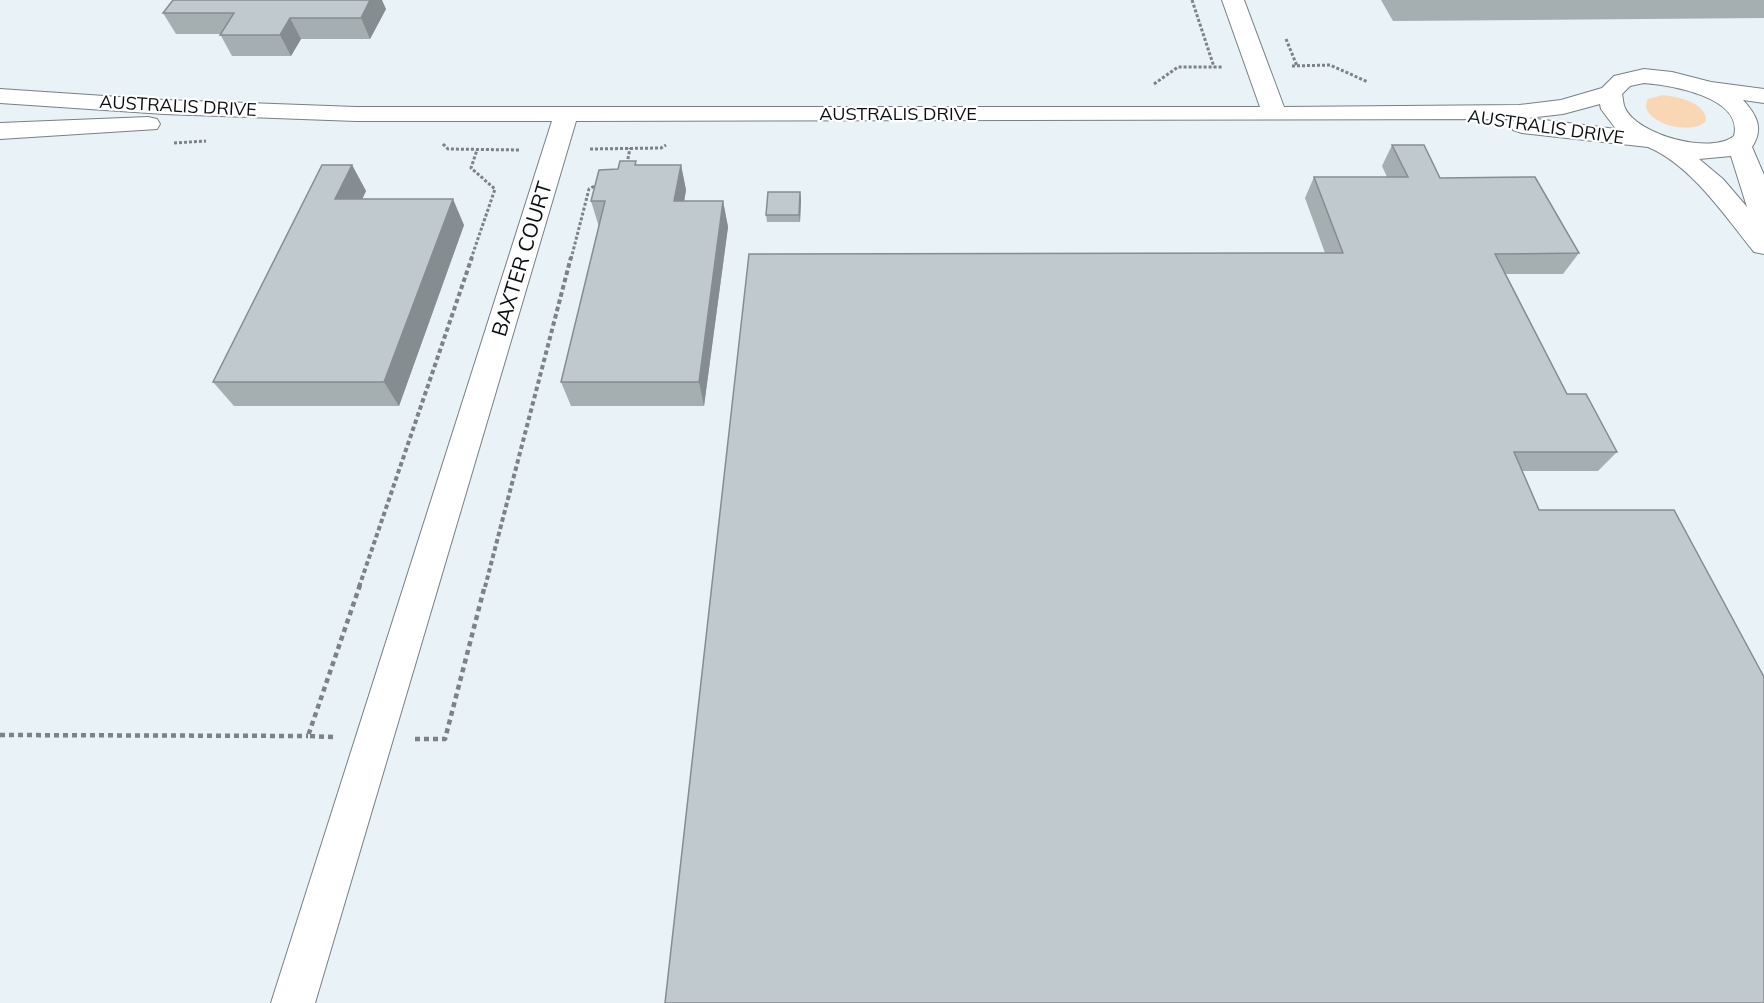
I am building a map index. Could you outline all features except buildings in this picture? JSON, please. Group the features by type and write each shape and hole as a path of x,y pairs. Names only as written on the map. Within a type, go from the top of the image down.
{"street":[{"path":"1233,0 1275,114"},
{"name":"AUSTRALIS DRIVE","path":"0,96 164,107 356,114 1275,114 1548,110 1610,93 1622,81 1644,76 1673,78 1704,87"},
{"path":"1704,87 1764,96"},
{"path":"1704,87 1734,106 1745,120 1750,135 1748,164 1764,220"},
{"path":"1610,93 1611,106 1615,114 1631,128 1661,143 1714,185 1764,245"},
{"name":"AUSTRALIS DRIVE","path":"1440,112 1661,143 1701,152 1716,152 1750,135"},
{"name":"AUSTRALIS DRIVE","path":"0,131 356,114"},
{"name":"BAXTER COURT","path":"293,1003 566,114"}],"path":[{"path":"1192,0 1214,67"},
{"path":"0,735 308,736"}],"shaded area":[{"path":"1663,95 1683,99 1696,105 1705,115 1706,121 1699,126 1689,128 1657,120 1649,114 1646,107 1648,99"}]}
